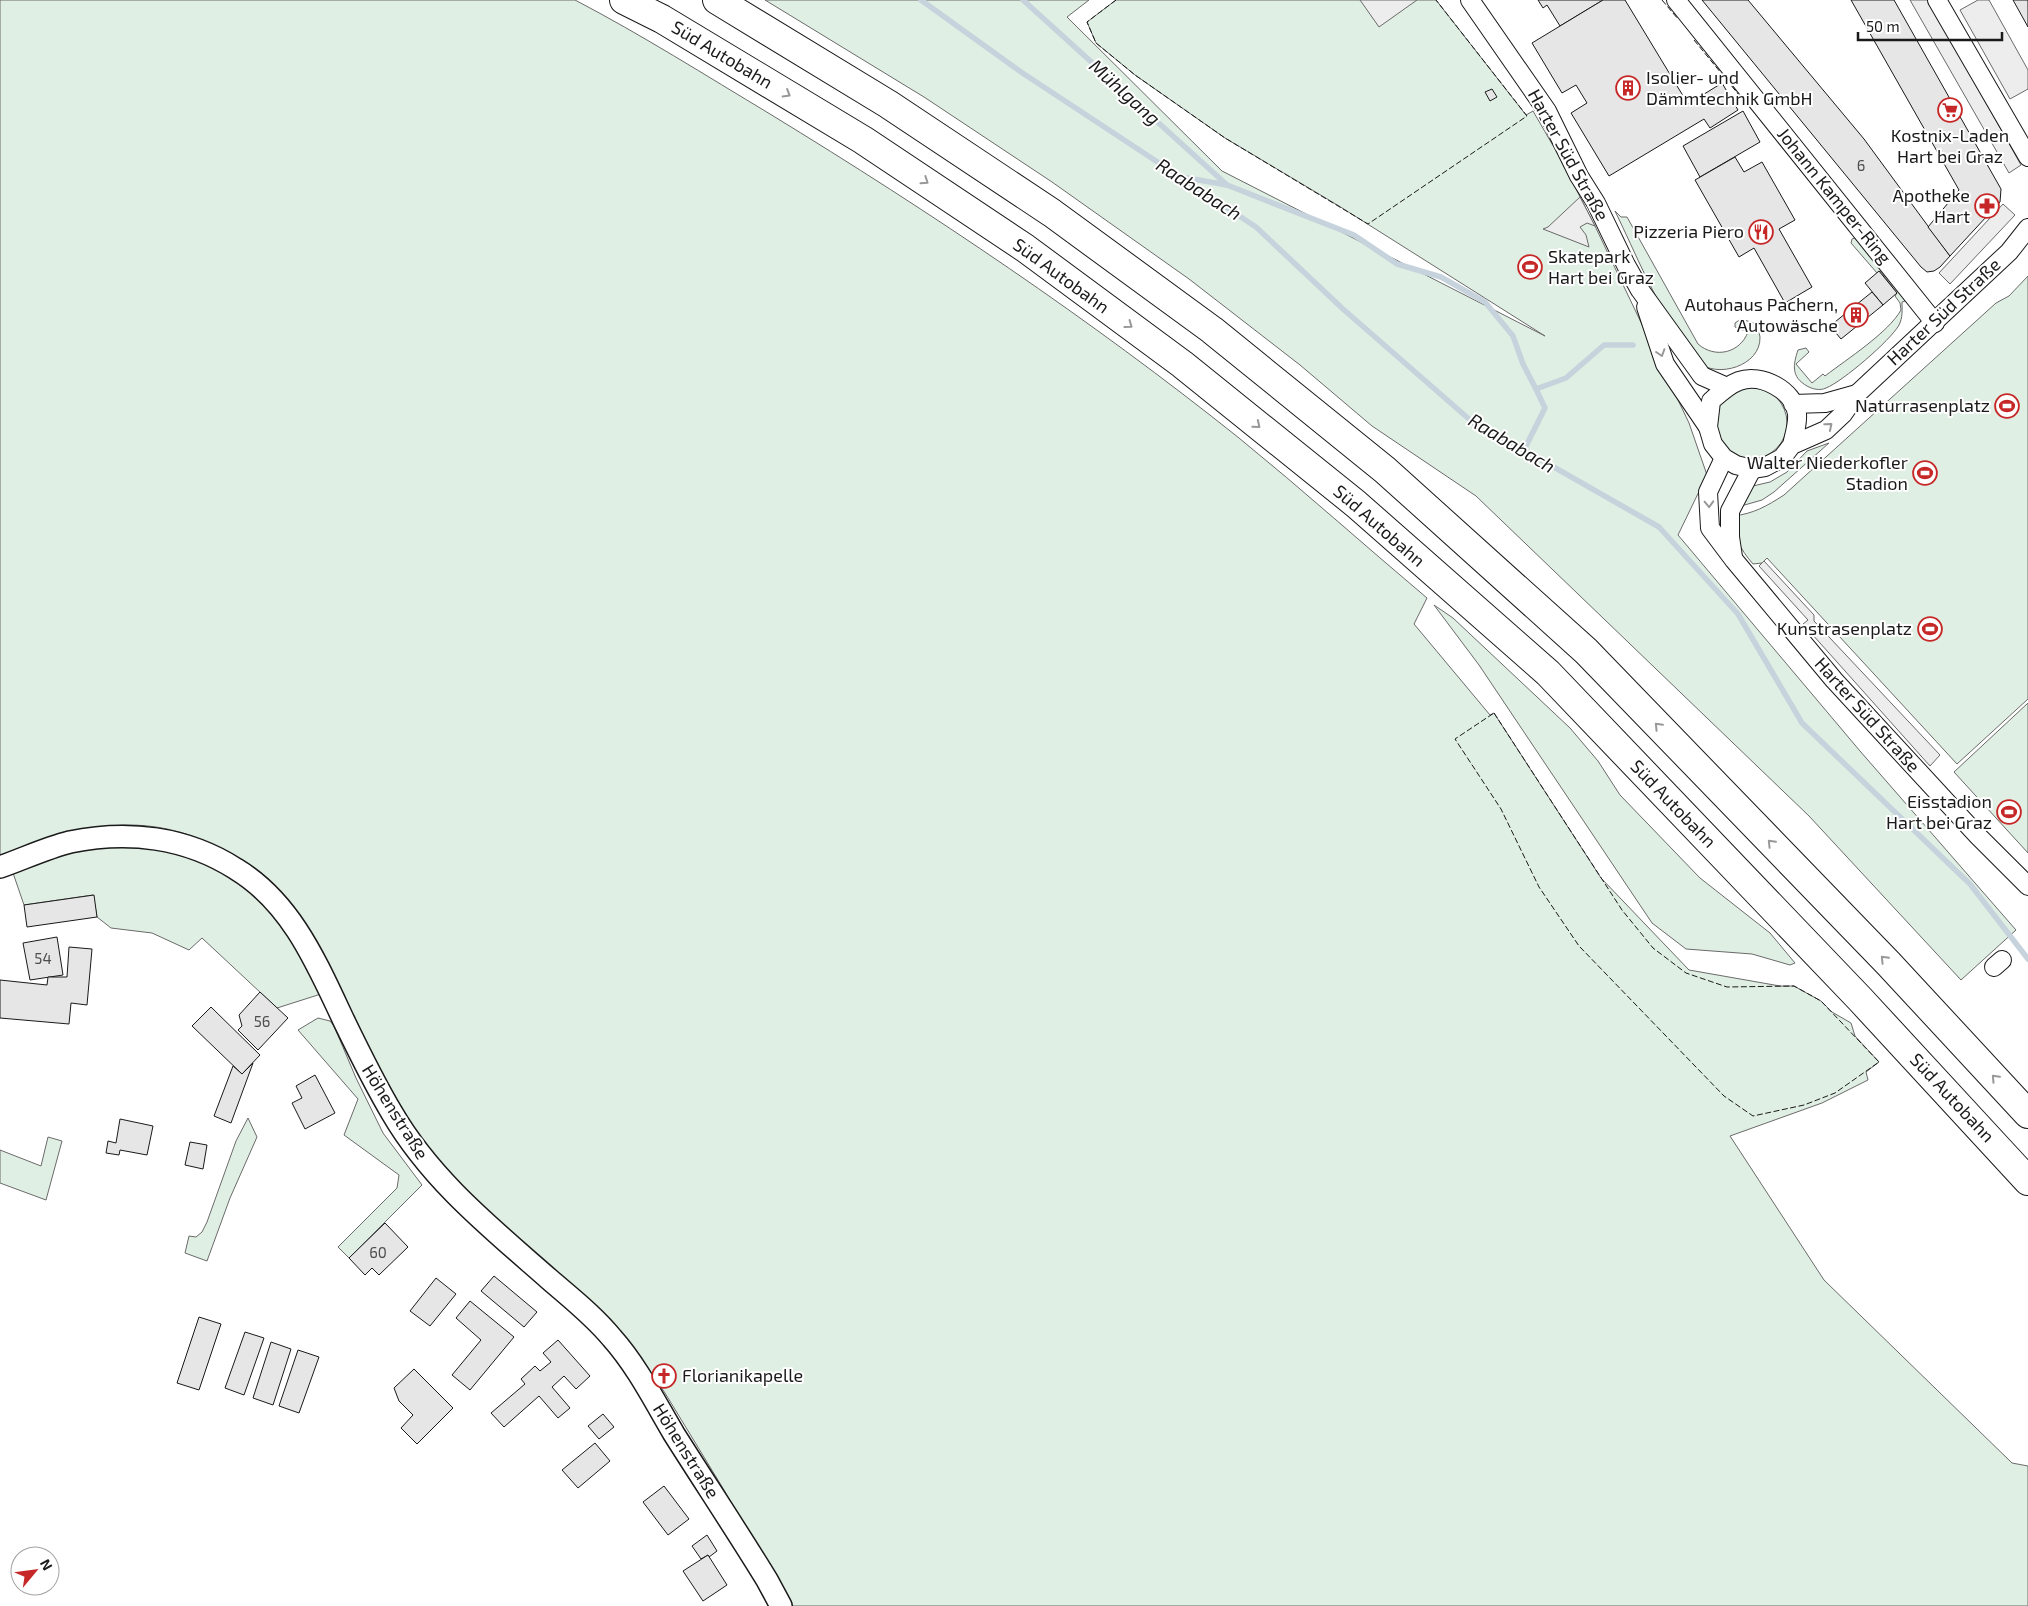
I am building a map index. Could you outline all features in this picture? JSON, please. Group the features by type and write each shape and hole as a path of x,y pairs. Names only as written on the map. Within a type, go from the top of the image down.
{"highway":[{"name":"Süd Autobahn","path":"624,0 662,19 863,140 1025,248 1182,364 1356,504 1548,673 1860,999 2028,1181"},
{"path":"717,0 888,104 1052,213 1212,330 1385,470 1586,651 1888,963 2028,1114"}],"street":[{"name":"Harter Süd Straße","path":"1470,0 1547,111 1579,176 1596,203 1640,290 1702,376 1727,387 1711,401 1708,427 1712,444 1724,458 1708,492 1710,528 1734,560 1834,680 1978,836 2028,886"},
{"name":"Johann Kamper-Ring","path":"1676,0 1935,323"},
{"path":"1937,0 2028,157"},
{"name":"Harter Süd Straße","path":"1752,468 1765,467 1782,458 1792,445 1826,430 1843,414 1857,394 2009,252 2028,228"},
{"name":"Harter Süd Straße","path":"1640,290 1664,364 1708,427"},
{"path":"1727,387 1741,380 1769,382 1782,390 1793,404 1797,415 1792,445"},
{"name":"Harter Süd Straße","path":"1793,404 1824,403 1857,394"},
{"path":"1724,458 1736,465 1752,468 1730,511 1730,537 1734,560"},
{"name":"Höhenstraße","path":"0,868 70,842 111,837 156,838 203,851 237,869 257,883 280,907 305,941 373,1079 412,1144 433,1172 457,1196 586,1311 612,1337 640,1378 767,1580 781,1606"}],"green space":[{"path":"0,0 575,0 649,41 831,151 891,190 1068,309 1239,438 1427,598 1414,624 1490,715 1494,713 1601,878 1689,970 1780,986 1794,986 1821,1001 1832,1012 1851,1023 1855,1036 1879,1062 1866,1072 1868,1080 1822,1103 1730,1136 1824,1280 2012,1463 2028,1466 2028,1606 787,1606 773,1577 724,1490 652,1374 618,1336 436,1172 263,877 227,852 208,843 168,829 147,826 125,825 95,828 0,858"},
{"path":"765,0 1089,0 1067,17 1222,171 1545,336 1339,206 1225,138 1135,75 1096,43 1087,22 1116,0 1436,0 1526,115 1533,111 1559,156 1595,226 1689,423 1707,475 1678,535 1860,751 2016,930 1961,980 1809,816 1476,496 1372,426 1300,365 1189,279 1052,182 924,97"},
{"path":"1615,211 1621,217 1627,217 1698,344 1705,349 1719,352 1733,349 1739,345 1748,332 1735,327 1735,323 1741,319 1754,323 1760,337 1758,347 1753,356 1736,367 1726,369 1706,367 1698,362 1663,309"},
{"path":"1855,238 1903,297 1905,301 1902,302 1901,319 1894,332 1877,350 1854,369 1826,388 1814,389 1798,379 1796,375 1794,366 1798,350 1806,348 1809,352 1796,364 1812,383 1823,374 1825,376 1877,337 1901,310 1900,303 1895,296 1897,293 1880,271 1877,273 1851,243 1852,239"},
{"name":"Kunstrasenplatz","path":"2028,276 2028,699 1957,764 1767,558 1762,563 1753,564 1738,542 1733,516 1760,509 1784,495 1996,303 2009,296"},
{"path":"1751,387 1771,393 1781,403 1787,423 1781,443 1771,453 1751,459 1731,453 1721,443 1715,423 1721,403 1731,393"},
{"path":"1829,443 1774,492 1762,500 1734,508 1753,486 1770,482 1787,472 1807,451"},
{"path":"1434,605 1453,618 1570,728 1598,761 1620,795 1700,878 1770,933 1795,963 1790,965 1752,954 1686,949 1652,923 1479,665"},
{"name":"Eisstadion Hart bei Graz","path":"2028,703 2028,853 1954,772"},
{"path":"85,845 161,847 220,868 250,891 272,914 296,946 321,994 277,1008 202,938 189,950 152,933 111,928 97,917 93,895 24,905 12,870"},
{"path":"318,1018 330,1021 334,1026 356,1078 383,1133 422,1185 349,1258 338,1247 397,1188 399,1175 344,1135 358,1099 298,1030"},
{"path":"248,1118 257,1137 230,1198 207,1261 185,1253 189,1236 196,1237 202,1232 207,1222 236,1141"},
{"path":"48,1137 62,1141 46,1200 0,1183 0,1150 41,1166"}],"shaded area":[{"path":"1360,0 1417,0 1379,27"},
{"path":"1910,0 1928,0 2021,165 2009,173"},
{"path":"1978,0 1989,0 2028,70 2028,89 2010,99 1960,10"},
{"path":"1580,197 1595,226 1587,223 1580,227 1586,235 1589,247 1543,229 1548,227"},
{"path":"2003,204 2015,215 1950,284 1939,273"},
{"path":"1764,561 1814,615 1814,621 1940,755 1930,766 1803,624 1808,620 1759,566"}],"building":[{"path":"1538,0 1603,0 1560,26 1547,5 1543,8"},
{"name":"Isolier- und Dämmtechnik GmbH","path":"1603,0 1625,0 1688,104 1722,83 1738,110 1710,128 1704,119 1609,176 1571,113 1587,103 1576,85 1562,93 1532,43"},
{"path":"1702,0 1748,0 1864,139 1950,256 1940,267 1934,271 1927,272 1921,267"},
{"path":"1851,0 1894,0 2001,189 2000,202 1950,256 1928,227 1959,190"},
{"path":"2013,0 2028,0 2028,27"},
{"path":"1492,89 1497,97 1490,101 1485,92"},
{"path":"1743,111 1760,142 1700,177 1683,146"},
{"path":"1735,157 1744,172 1762,162 1795,220 1779,229 1812,287 1785,303 1754,248 1739,257 1695,180"},
{"path":"1879,271 1897,293 1883,305 1865,283"},
{"name":"Autohaus Pachern, Autowäsche","path":"1872,292 1883,305 1841,339 1830,326"},
{"path":"94,895 97,917 27,927 24,905"},
{"path":"57,937 63,975 30,980 23,943"},
{"path":"69,947 92,949 87,1005 71,1003 69,1024 0,1018 0,980 47,985 48,977 67,977"},
{"path":"260,992 288,1018 258,1050 238,1030 242,1026 239,1015"},
{"path":"211,1007 260,1055 242,1074 192,1026"},
{"path":"253,1063 231,1123 214,1116 233,1066 242,1074"},
{"path":"315,1075 335,1113 305,1129 292,1103 302,1098 296,1086"},
{"path":"120,1119 153,1126 147,1155 120,1150 119,1155 106,1153 108,1141 116,1143"},
{"path":"190,1142 207,1145 203,1169 185,1165"},
{"path":"385,1223 408,1247 379,1275 372,1268 365,1275 349,1258"},
{"path":"494,1276 537,1312 524,1327 481,1291"},
{"path":"436,1278 456,1294 430,1326 410,1311"},
{"path":"470,1301 514,1337 470,1390 452,1375 481,1340 456,1318"},
{"path":"199,1317 221,1324 199,1390 177,1383"},
{"path":"245,1332 264,1338 244,1395 225,1388"},
{"path":"558,1340 590,1376 576,1389 564,1376 552,1387 570,1408 558,1418 539,1396 504,1427 491,1413 525,1384 521,1379 535,1366 540,1371 551,1362 543,1353"},
{"path":"271,1342 291,1349 273,1405 253,1398"},
{"path":"298,1350 319,1357 299,1413 279,1406"},
{"path":"414,1369 453,1408 417,1444 401,1428 413,1415 399,1401 394,1388"},
{"path":"603,1414 614,1427 599,1439 588,1426"},
{"path":"595,1443 610,1461 578,1488 562,1470"},
{"path":"664,1486 689,1519 668,1535 643,1502"},
{"path":"707,1535 717,1551 709,1557 708,1555 701,1559 692,1546"},
{"path":"708,1555 727,1585 703,1601 683,1571"}],"waterway":[{"name":"Raababach","path":"921,0 1021,72 1256,227 1343,309 1477,426 1524,450 1659,527 1738,614 1802,723 1970,884 2028,959"},
{"name":"Mühlgang","path":"1023,0 1227,185"},
{"path":"1182,177 1227,185 1354,235 1397,264 1441,277 1485,302 1513,336 1523,364 1536,389"},
{"path":"1524,450 1545,408 1536,389 1566,378 1604,345 1633,345"}],"fence":[{"path":"1116,0 1087,22 1096,43 1135,75 1225,138 1368,224 1527,116 1436,0"},
{"path":"1662,0 1678,19"},
{"path":"1694,40 1748,106"},
{"path":"1494,713 1622,910 1653,948 1686,973 1727,987 1794,986 1821,1001 1879,1062 1835,1093 1804,1105 1753,1116 1724,1096 1579,946 1539,887 1501,809 1455,739 1494,713"}],"place":[{"name":"Isolier- und Dämmtechnik GmbH","path":"1628,88"},
{"name":"Kostnix-Laden Hart bei Graz","path":"1950,110"},
{"name":"Apotheke Hart","path":"1987,206"},
{"name":"Pizzeria Piero","path":"1761,232"},
{"name":"Skatepark Hart bei Graz","path":"1530,267"},
{"name":"Autohaus Pachern, Autowäsche","path":"1856,315"},
{"name":"Naturrasenplatz","path":"2007,406"},
{"name":"Walter Niederkofler Stadion","path":"1925,473"},
{"name":"Kunstrasenplatz","path":"1930,629"},
{"name":"Eisstadion Hart bei Graz","path":"2009,812"},
{"name":"Florianikapelle","path":"664,1376"}]}
